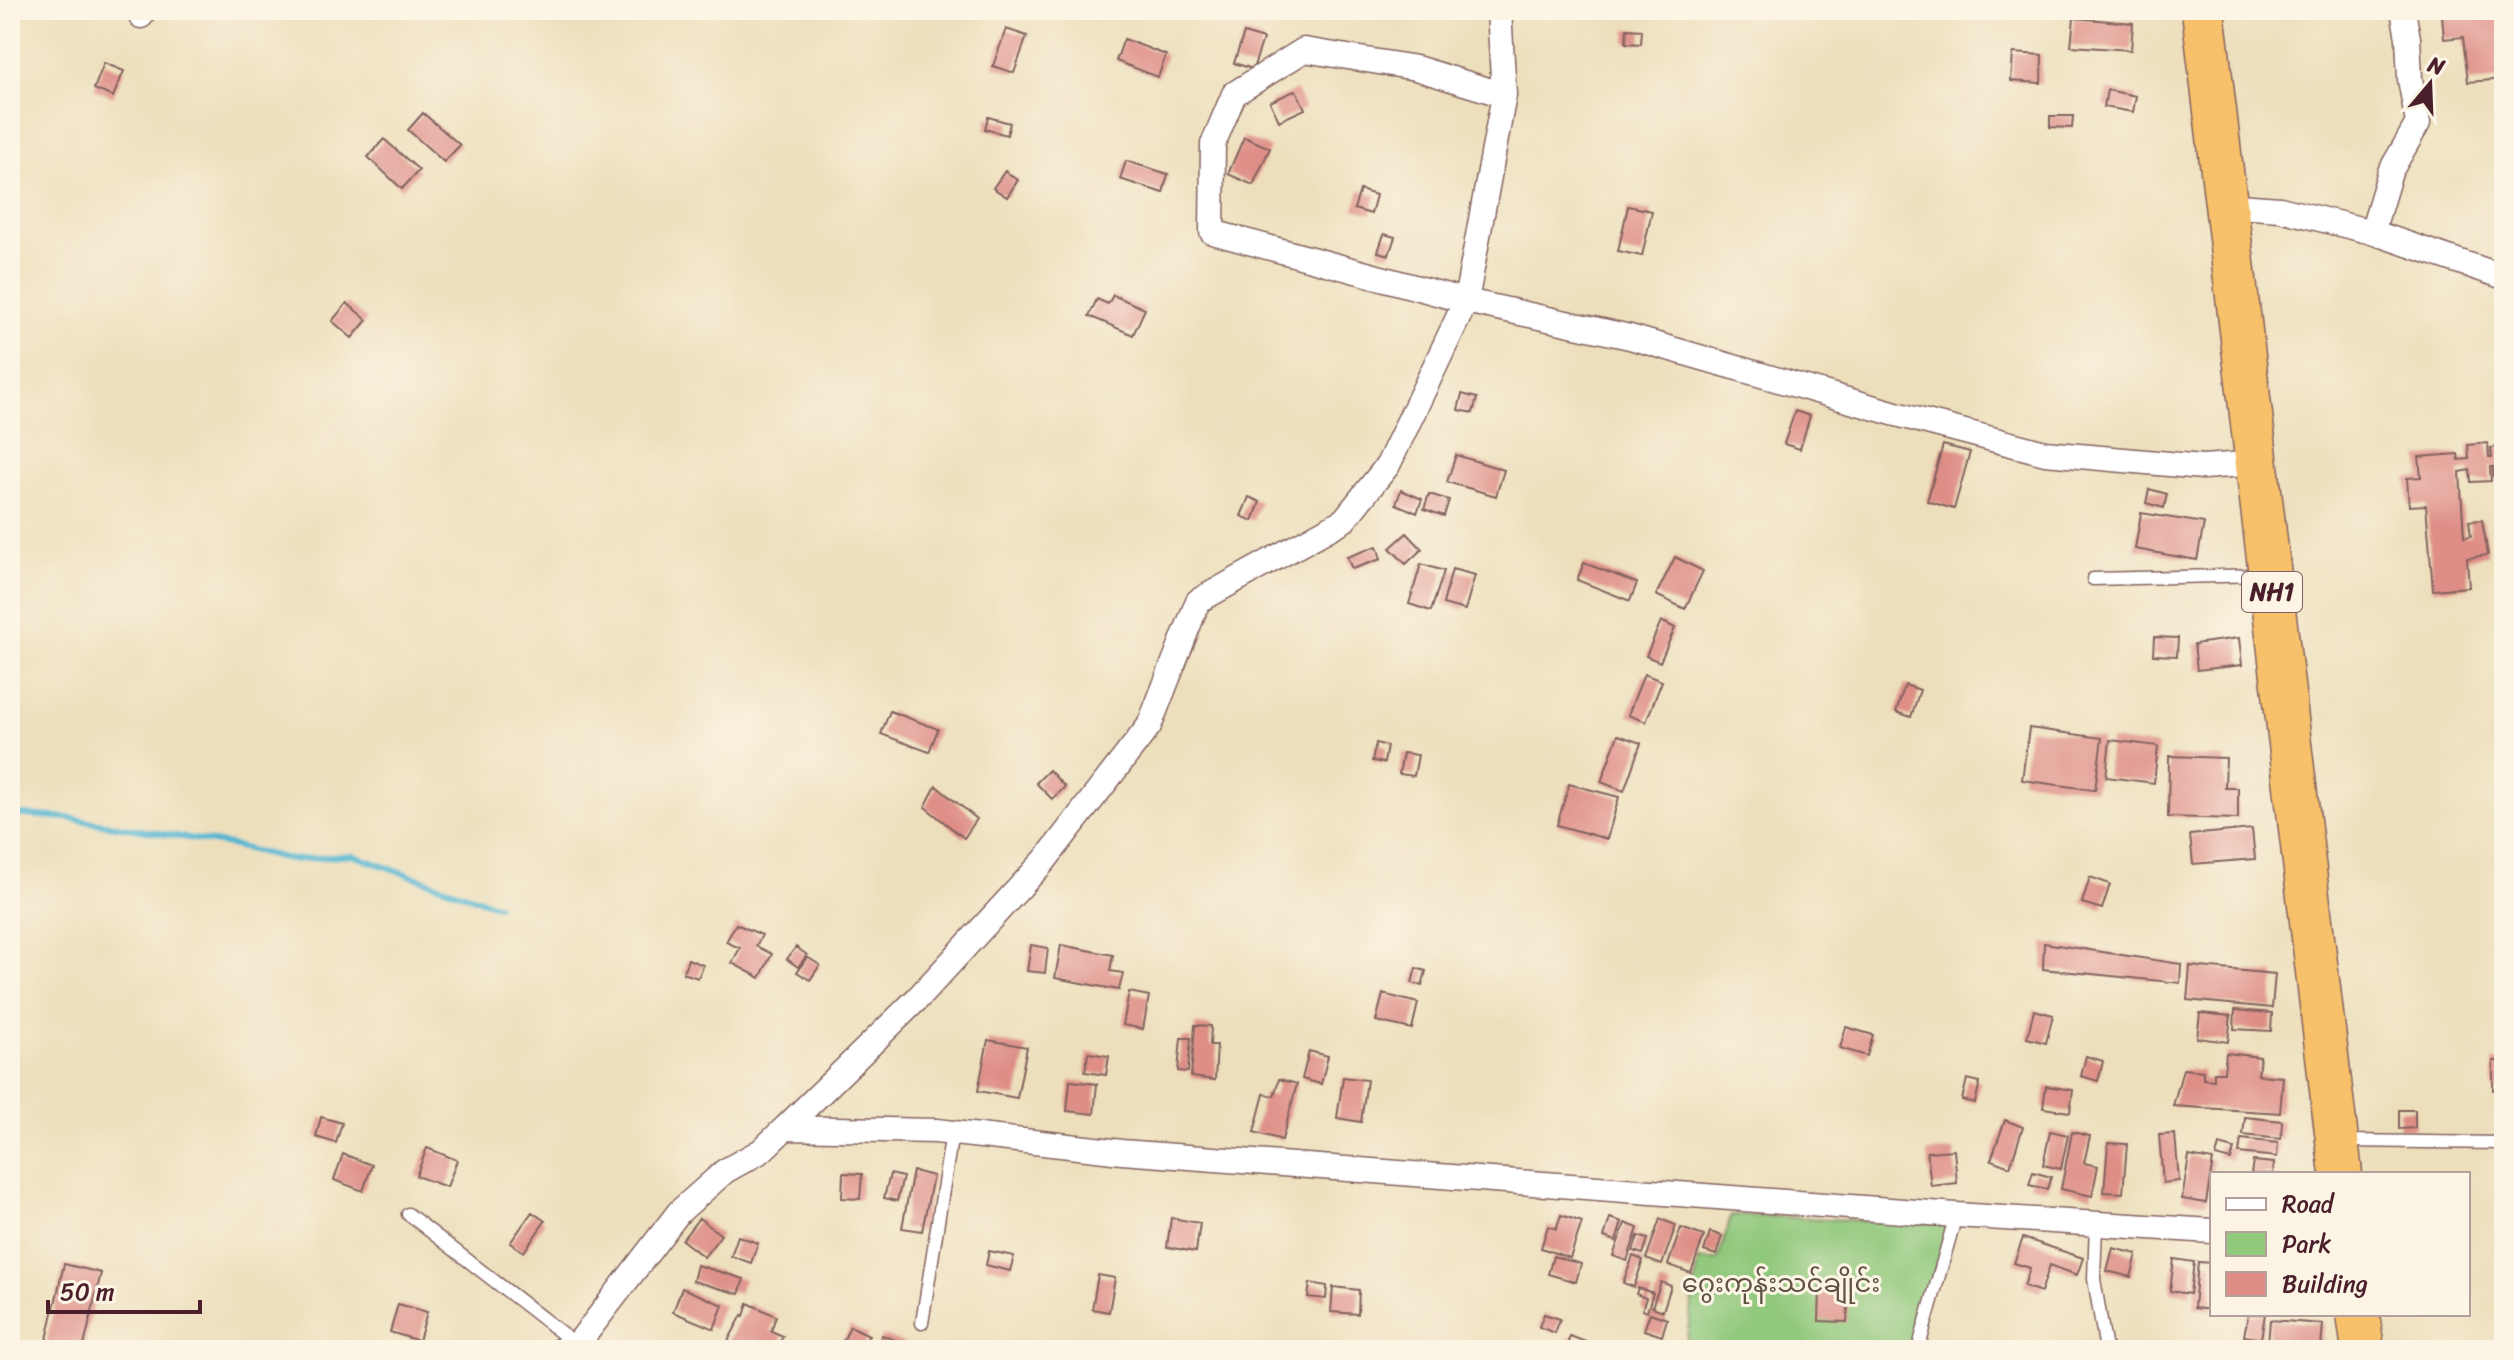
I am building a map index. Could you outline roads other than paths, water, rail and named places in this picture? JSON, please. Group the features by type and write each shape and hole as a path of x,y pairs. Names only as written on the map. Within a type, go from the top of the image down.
{"highway":[{"name":"NH1","path":"2203,10 2339,1157"},
{"path":"2358,1316 2363,1350"}],"street":[{"path":"571,1348 679,1212 725,1171 761,1151 785,1128 918,998 1045,860 1149,726 1198,601 1344,520 1388,465 1466,301 1504,95 1499,10"},
{"path":"2372,232 2390,172 2418,123 2403,10"},
{"path":"1504,95 1416,68 1304,50 1234,94 1213,144 1212,232 1466,301 1630,337 1896,414 2045,453 2203,467 2258,463"},
{"path":"2224,205 2280,209 2372,232 2504,277"},
{"path":"785,1128 952,1133 1122,1152 1956,1215 2210,1231"}],"lane":[{"path":"2093,579 2270,575"},
{"path":"922,1323 952,1133"},
{"path":"2339,1157 2504,1143"},
{"path":"408,1214 571,1348"},
{"path":"1918,1350 1956,1215"},
{"path":"2096,1224 2094,1279 2106,1350"}],"waterway":[{"path":"10,814 68,818 230,845 292,860 352,855 498,906"}],"park label":[{"name":"ဂွေးကုန်းသင်ချိုင်း","path":"1781,1283"}]}
